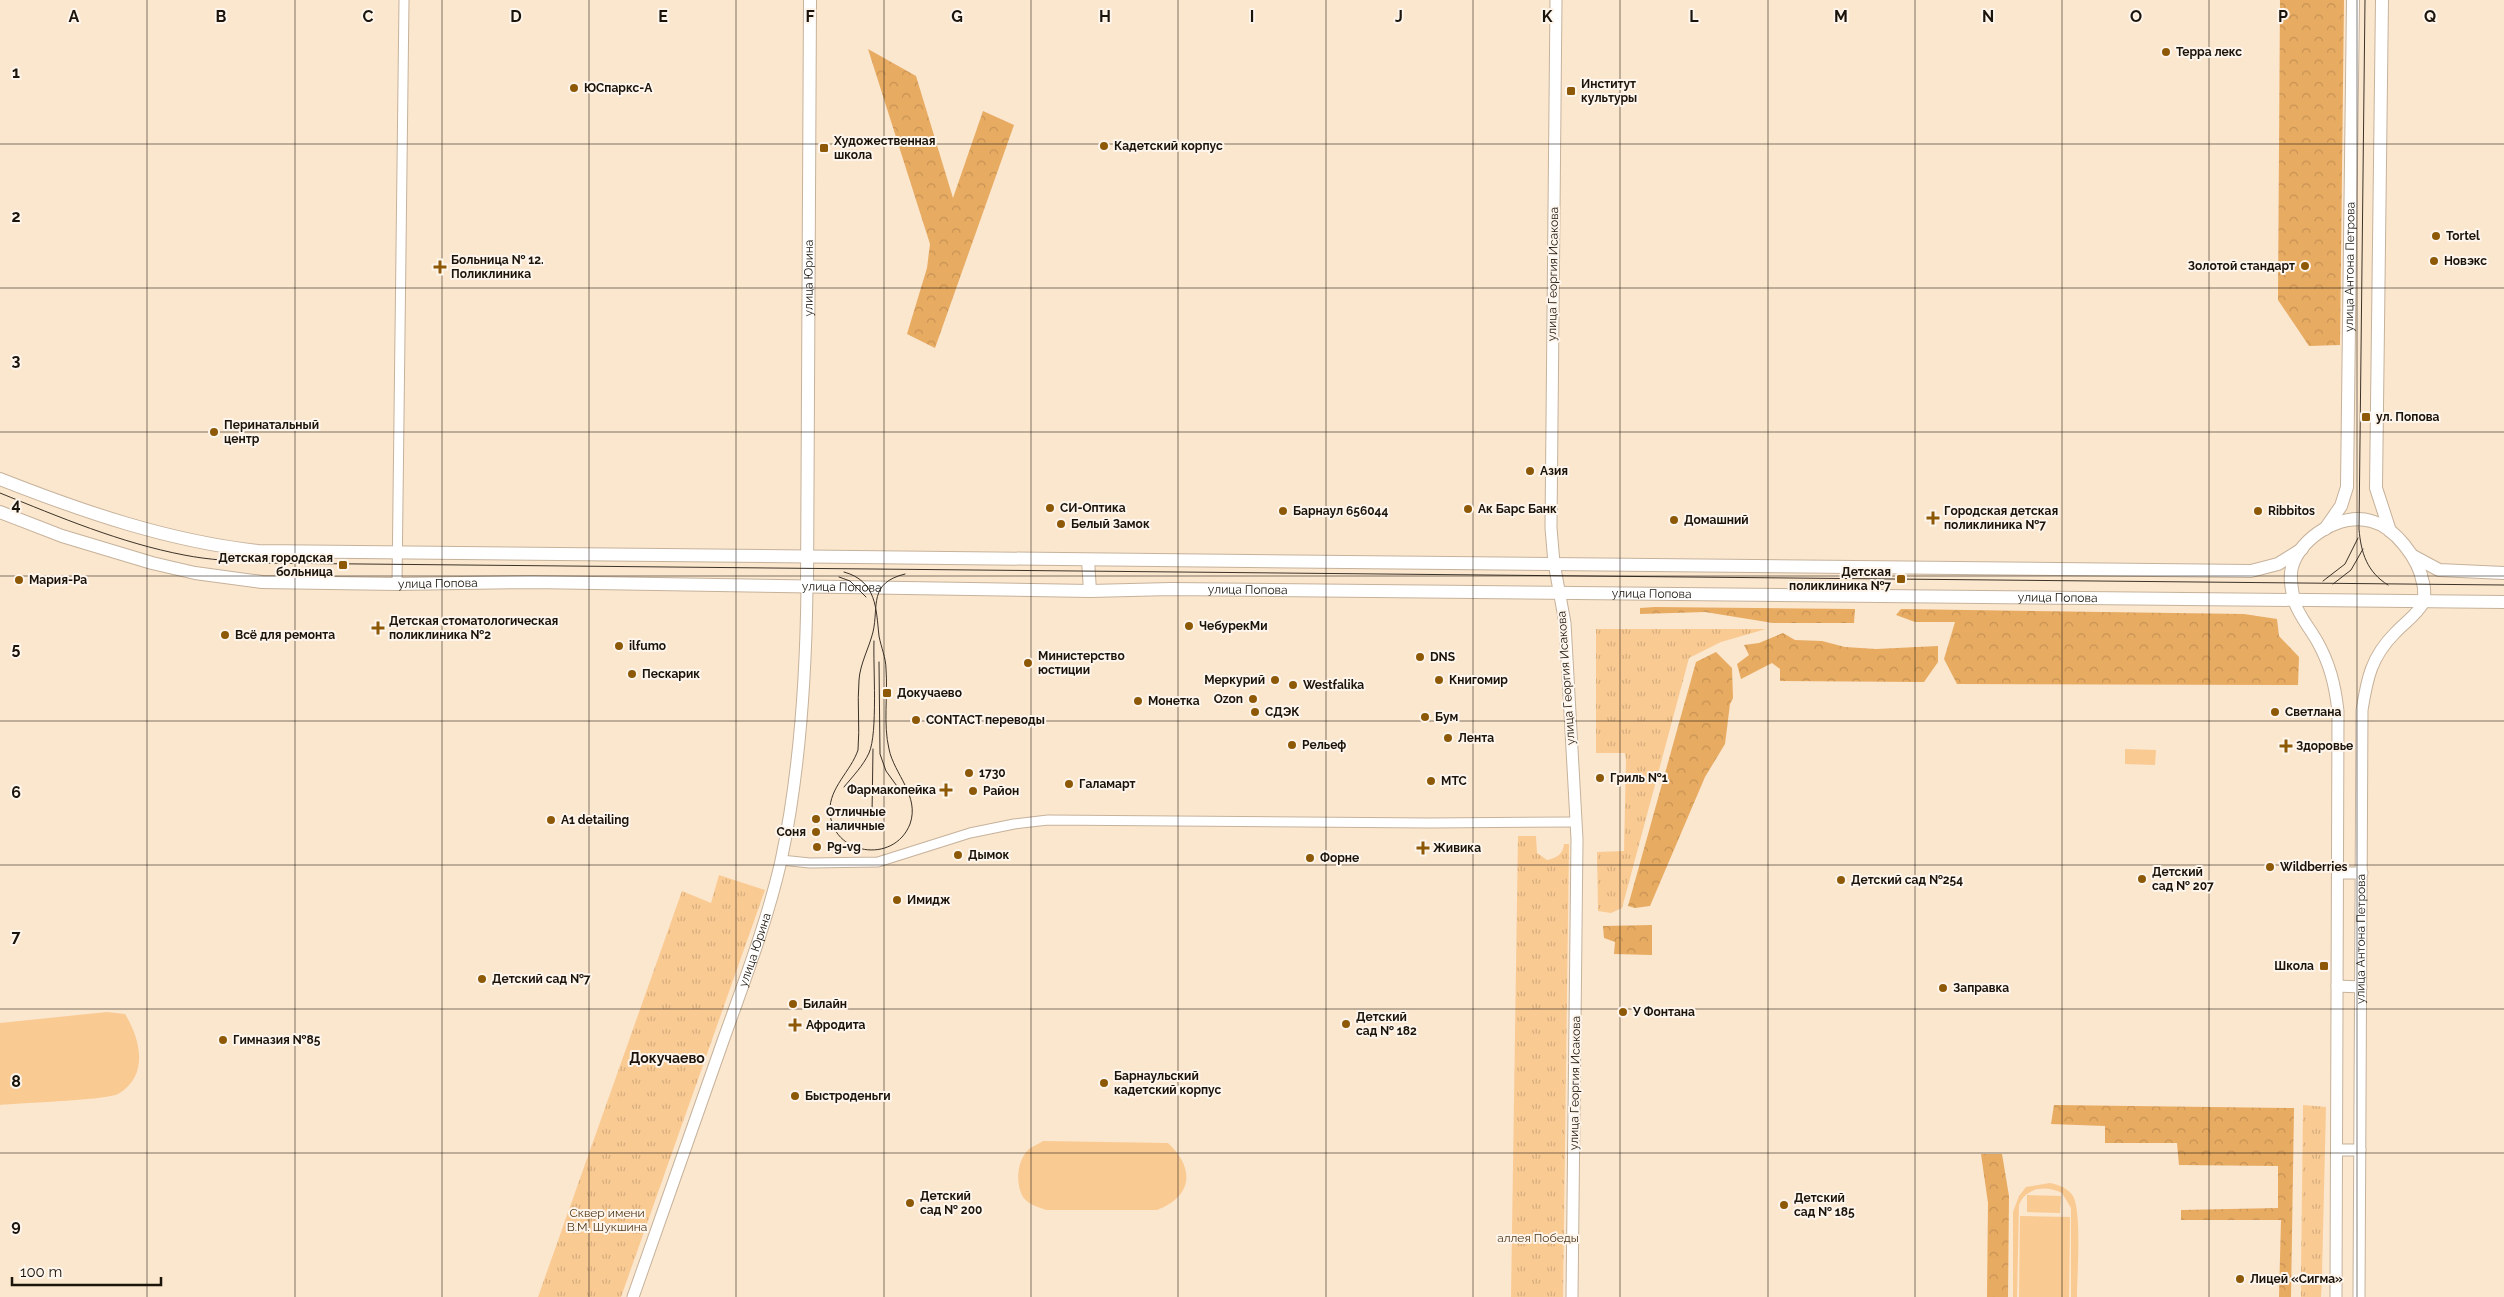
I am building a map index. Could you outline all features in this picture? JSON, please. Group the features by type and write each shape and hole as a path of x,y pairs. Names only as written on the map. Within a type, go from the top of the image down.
{"main road":[{"name":"улица Юрина","path":"807,587 810,0"},
{"name":"улица Антона Петрова","path":"2325,529 2340,506 2347,487 2353,0"},
{"path":"2382,0 2376,488 2390,531"},
{"path":"0,479 96,515 189,541 258,551 1088,560 1267,559 2251,571 2278,564 2302,549 2325,529 2352,520 2366,520 2381,525 2390,531 2410,555 2424,584 2424,602"},
{"name":"улица Попова","path":"0,512 62,536 152,563 195,573 262,582 398,584 532,582 1090,591 1180,589 2504,602"},
{"path":"2294,601 2292,567 2302,549"},
{"path":"2410,555 2438,570 2504,573"},
{"path":"1088,560 1090,591"}],"street":[{"path":"398,584 404,0"},
{"name":"улица Георгия Исакова","path":"1556,0 1551,522 1554,563 1565,623 1576,822 1577,997 1572,1297"},
{"name":"улица Юрина","path":"633,1297 752,959 781,860 794,774 802,701 807,587"},
{"name":"улица Антона Петрова","path":"2294,601 2298,612 2318,643 2335,682 2338,711 2336,1297"},
{"name":"улица Антона Петрова","path":"2359,1297 2362,710 2368,673 2387,642 2417,614 2424,602"},
{"path":"781,860 810,863 878,862 970,833 1014,824 1048,820 1429,823 1576,822"},
{"path":"2338,873 2362,873"},
{"path":"2337,986 2360,987"},
{"path":"2337,1150 2360,1150"}],"green space":[{"path":"2280,0 2344,0 2340,345 2309,346 2278,300"},
{"path":"868,49 916,76 953,198 983,111 1014,125 935,348 907,334 927,268 930,244"},
{"path":"1640,608 1855,609 1854,623 1773,623 1705,612 1640,614"},
{"path":"1901,609 2244,614 2277,619 2279,636 2299,657 2298,685 1957,684 1944,659 1955,622 1915,622 1896,615"},
{"path":"1596,629 1766,629 1721,642 1689,658 1622,908 1611,913 1598,911 1597,852 1624,851 1626,760 1625,753 1596,753"},
{"path":"1783,633 1795,640 1822,641 1845,647 1876,649 1938,646 1938,662 1924,682 1780,681 1780,669 1772,663 1741,679 1737,664 1749,655 1744,645 1759,643"},
{"path":"1716,652 1732,668 1733,698 1730,704 1725,744 1705,777 1650,906 1635,908 1628,906 1696,662"},
{"path":"2125,749 2156,750 2155,765 2125,764"},
{"name":"аллея Победы","path":"1518,836 1536,836 1537,853 1547,860 1559,855 1564,844 1569,844 1563,1297 1511,1297"},
{"name":"Сквер имени В.М. Шукшина","path":"719,875 765,890 621,1297 538,1297 682,891 711,903"},
{"path":"1652,925 1652,955 1614,954 1615,942 1604,938 1603,926"},
{"path":"107,1012 125,1014 135,1035 139,1057 138,1068 128,1086 118,1094 111,1096 81,1100 0,1105 0,1023"},
{"path":"2054,1105 2294,1108 2291,1297 2279,1297 2281,1220 2181,1220 2181,1210 2278,1208 2278,1166 2179,1165 2177,1143 2105,1143 2105,1126 2051,1124"},
{"path":"2303,1105 2326,1107 2322,1274 2301,1274"},
{"path":"1043,1141 1168,1143 1183,1162 1186,1171 1186,1181 1178,1197 1157,1210 1047,1210 1031,1204 1023,1197 1018,1179 1020,1165 1025,1154 1029,1149"},
{"path":"1981,1154 2002,1154 2009,1196 2008,1297 1987,1297 1988,1203"},
{"path":"2050,1183 2069,1191 2076,1204 2078,1229 2077,1297 2071,1297 2071,1208 2062,1193 2050,1189 2037,1189 2026,1194 2019,1205 2017,1297 2013,1297 2013,1212 2019,1196 2026,1187"},
{"path":"2027,1195 2061,1196 2060,1213 2027,1212"},
{"path":"2020,1216 2070,1217 2069,1297 2019,1297"},
{"path":"2301,1279 2322,1280 2321,1297 2301,1297"}],"tram line":[{"path":"2365,0 2359,529 2361,546 2366,561 2375,574 2388,585"},
{"path":"0,493 137,544 193,557 260,563 2504,585"},
{"path":"2323,581 2345,564 2358,538"},
{"path":"2333,584 2351,570 2363,549"},
{"path":"844,572 855,576 863,582 873,597 875,606 877,616 879,636 886,665 887,739 892,758 912,804 910,824 902,837 891,845 878,850 864,849 852,845 841,837 833,826 830,811 833,795 858,750 858,689 863,662 873,632 875,622 875,613 876,605 877,597 885,583 905,574"},
{"path":"839,577 850,581 866,597"},
{"path":"844,787 864,762 872,743 874,641"},
{"path":"879,662 880,754 886,771 902,793"},
{"path":"872,815 873,749"}],"place":[{"name":"Терра лекс","path":"2166,52"},
{"name":"ЮСпаркс-А","path":"574,88"},
{"name":"Институт культуры","path":"1571,91"},
{"name":"Кадетский корпус","path":"1104,146"},
{"name":"Художественная школа","path":"824,148"},
{"name":"Tortel","path":"2436,236"},
{"name":"Новэкс","path":"2434,261"},
{"name":"Золотой стандарт","path":"2305,266"},
{"name":"Больница № 12. Поликлиника","path":"440,267"},
{"name":"ул. Попова","path":"2366,417"},
{"name":"Перинатальный центр","path":"214,432"},
{"name":"Азия","path":"1530,471"},
{"name":"СИ-Оптика","path":"1050,508"},
{"name":"Ак Барс Банк","path":"1468,509"},
{"name":"Барнаул 656044","path":"1283,511"},
{"name":"Ribbitos","path":"2258,511"},
{"name":"Городская детская поликлиника №7","path":"1933,518"},
{"name":"Домашний","path":"1674,520"},
{"name":"Белый Замок","path":"1061,524"},
{"name":"Детская городская больница","path":"343,565"},
{"name":"Детская поликлиника №7","path":"1901,579"},
{"name":"Мария-Ра","path":"19,580"},
{"name":"ЧебурекМи","path":"1189,626"},
{"name":"Детская стоматологическая поликлиника №2","path":"378,628"},
{"name":"Всё для ремонта","path":"225,635"},
{"name":"ilfumo","path":"619,646"},
{"name":"DNS","path":"1420,657"},
{"name":"Министерство юстиции","path":"1028,663"},
{"name":"Пескарик","path":"632,674"},
{"name":"Меркурий","path":"1275,680"},
{"name":"Книгомир","path":"1439,680"},
{"name":"Westfalika","path":"1293,685"},
{"name":"Докучаево","path":"887,693"},
{"name":"Ozon","path":"1253,699"},
{"name":"Монетка","path":"1138,701"},
{"name":"СДЭК","path":"1255,712"},
{"name":"Светлана","path":"2275,712"},
{"name":"Бум","path":"1425,717"},
{"name":"CONTACT переводы","path":"916,720"},
{"name":"Лента","path":"1448,738"},
{"name":"Рельеф","path":"1292,745"},
{"name":"Здоровье","path":"2286,746"},
{"name":"1730","path":"969,773"},
{"name":"Гриль №1","path":"1600,778"},
{"name":"МТС","path":"1431,781"},
{"name":"Галамарт","path":"1069,784"},
{"name":"Фармакопейка","path":"946,790"},
{"name":"Район","path":"973,791"},
{"name":"Отличные наличные","path":"816,819"},
{"name":"A1 detailing","path":"551,820"},
{"name":"Соня","path":"816,832"},
{"name":"Pg-vg","path":"817,847"},
{"name":"Живика","path":"1423,848"},
{"name":"Дымок","path":"958,855"},
{"name":"Форне","path":"1310,858"},
{"name":"Wildberries","path":"2270,867"},
{"name":"Детский сад № 207","path":"2142,879"},
{"name":"Детский сад №254","path":"1841,880"},
{"name":"Имидж","path":"897,900"},
{"name":"Школа","path":"2324,966"},
{"name":"Детский сад №7","path":"482,979"},
{"name":"Заправка","path":"1943,988"},
{"name":"Билайн","path":"793,1004"},
{"name":"У Фонтана","path":"1623,1012"},
{"name":"Детский сад № 182","path":"1346,1024"},
{"name":"Афродита","path":"795,1025"},
{"name":"Гимназия №85","path":"223,1040"},
{"name":"Барнаульский кадетский корпус","path":"1104,1083"},
{"name":"Быстроденьги","path":"795,1096"},
{"name":"Детский сад № 200","path":"910,1203"},
{"name":"Детский сад № 185","path":"1784,1205"},
{"name":"Лицей «Сигма»","path":"2240,1279"}],"district":[{"name":"Докучаево","path":"667,1058"}]}
